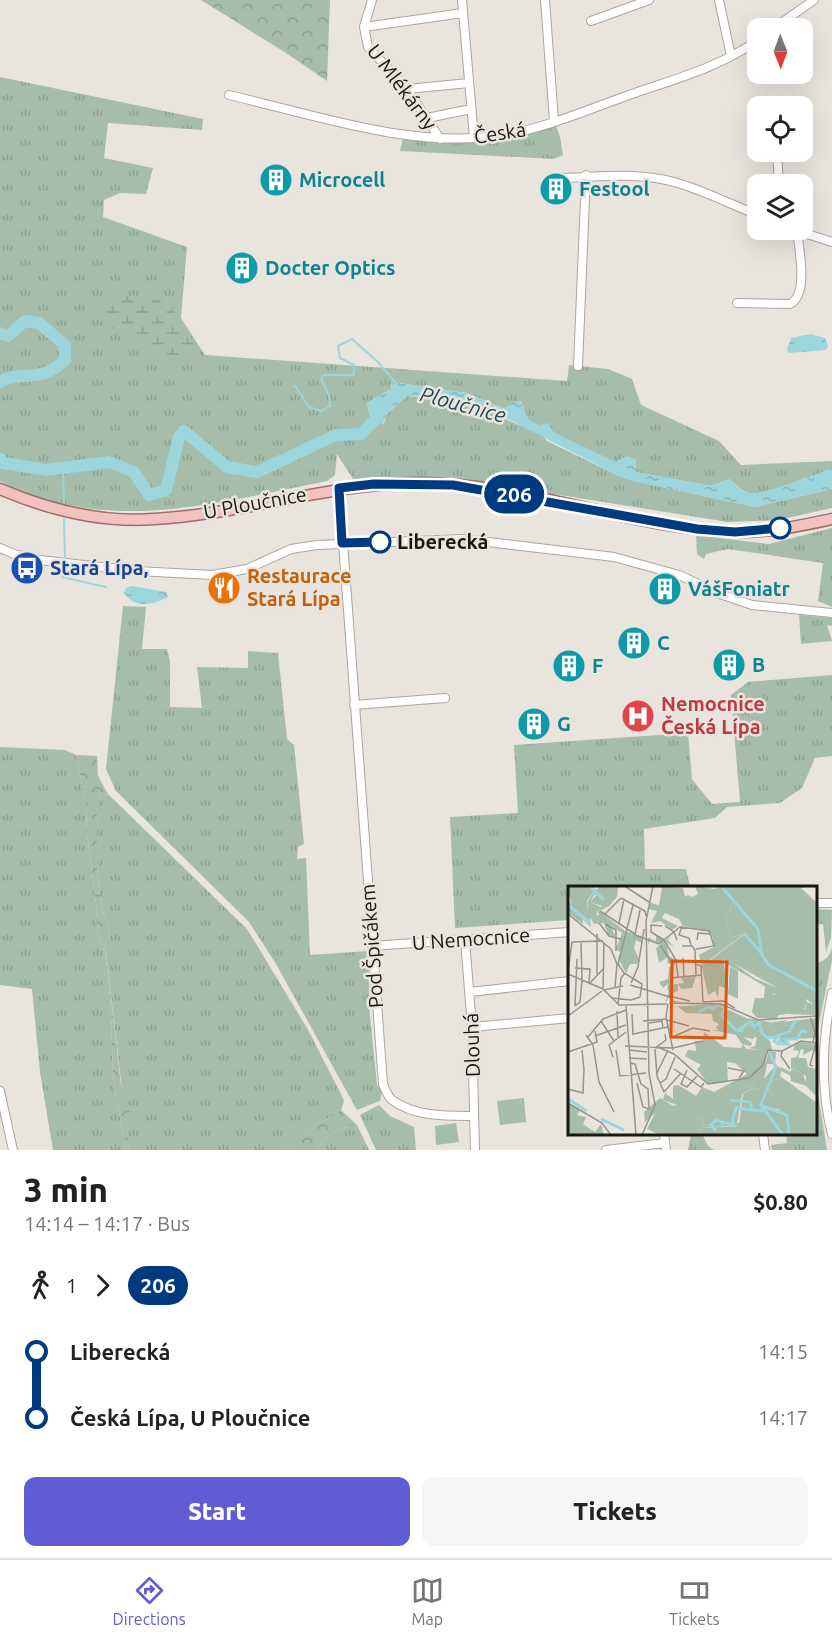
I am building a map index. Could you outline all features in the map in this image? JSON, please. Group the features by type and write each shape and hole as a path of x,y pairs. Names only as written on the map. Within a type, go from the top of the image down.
{"main road":[{"name":"U Ploučnice","path":"0,489 62,511 132,520 217,511 339,488 374,484 453,485 668,524 735,532 783,528 832,519"}],"street":[{"name":"U Mlékárny","path":"372,0 364,27 368,47 407,89 440,139"},
{"path":"462,0 474,138"},
{"path":"545,0 554,121"},
{"path":"591,21 649,0"},
{"path":"719,0 731,56"},
{"path":"788,18 814,0"},
{"path":"364,27 463,13"},
{"name":"Česká","path":"229,95 394,133 440,139 474,138 516,132 554,121 731,56 747,47"},
{"path":"407,89 469,82"},
{"path":"427,118 471,109"},
{"path":"578,366 586,175"},
{"path":"553,178 586,175 674,182 747,211"},
{"path":"813,236 832,242"},
{"path":"737,303 790,304 796,301 801,289 797,240"},
{"name":"Pod Špičákem","path":"339,488 382,1084 390,1099 417,1111 440,1116 474,1116"},
{"path":"1,550 40,560 198,575 247,569 291,549 342,543 463,539 614,557 679,575 720,594 752,605 832,613"},
{"path":"354,705 445,699"},
{"name":"U Nemocnice","path":"372,946 568,932"},
{"name":"Dlouhá","path":"465,940 472,1027 475,1150"},
{"path":"470,992 568,981"},
{"path":"832,993 826,1023 824,1075 832,1134"},
{"path":"472,1027 568,1018"},
{"path":"0,1091 13,1150"},
{"path":"763,1135 765,1150"},
{"path":"606,1150 665,1142"}],"green space":[{"path":"201,0 330,0 327,81 283,51"},
{"path":"0,77 203,119 202,130 108,123 104,158 153,168 146,194 120,193 104,200 103,217 187,247 181,318 205,355 567,381 569,365 608,369 632,379 641,405 719,441 741,465 832,461 832,469 764,492 749,493 729,479 711,486 635,472 528,420 521,401 512,403 505,409 467,393 392,382 391,389 367,403 370,417 384,424 386,415 407,396 443,401 494,415 527,428 543,436 547,441 634,481 755,507 832,489 832,508 778,520 728,522 448,477 353,479 337,454 335,475 327,481 244,498 162,510 121,511 81,507 40,498 0,481"},
{"path":"556,126 563,155 554,159 400,151 403,139 480,138 537,131"},
{"path":"115,292 143,299 156,299 171,307 194,343 195,355 186,360 172,361 143,340 120,335 106,323 105,299"},
{"path":"832,528 832,607 818,601 823,563 728,549 706,554 704,559 697,554 696,535 769,544"},
{"path":"123,606 146,607 142,649 167,649 170,661 170,707 202,708 197,667 248,668 248,651 278,653 287,739 294,745 304,844 298,847 297,859 306,858 310,955 369,951 369,1006 377,1085 382,1091 380,1101 357,1110 276,964 249,922 116,791 106,769"},
{"path":"799,615 832,618 832,626 827,625 832,641 801,644"},
{"path":"832,675 832,756 815,758 802,788 780,803 727,807 715,818 644,829 645,869 686,869 690,886 568,886 568,920 455,928 450,817 518,813 514,745 688,733 692,779 712,804 740,802 731,695 748,682"},
{"path":"0,747 65,750 76,755 86,804 87,833 98,919 97,932 102,944 109,979 113,1073 126,1150 53,1150 40,1072 32,989 0,985"},
{"path":"76,755 97,756 98,776 108,794 99,796 97,807 98,871 101,902 110,932 105,943 121,1085 131,1110 126,1119 129,1150 126,1150 114,1083 109,979 102,944 97,932 98,919 87,833 86,804"},
{"path":"108,794 247,929 307,1028 342,1096 344,1101 341,1110 296,1139 285,1150 129,1150 105,943 110,932 101,902 98,871 97,807 99,796"},
{"path":"817,909 832,910 831,937 826,952 823,924 817,924"},
{"path":"832,947 832,960 817,1032 817,963 827,958"},
{"path":"817,1088 827,1150 772,1150 771,1145 787,1143 786,1135 817,1135"},
{"path":"524,1098 526,1122 500,1125 497,1101"},
{"path":"379,1105 390,1116 414,1127 416,1150 376,1150 360,1115"},
{"path":"341,1110 357,1125 345,1127 334,1133 324,1140 317,1150 285,1150 296,1139"},
{"path":"456,1123 459,1142 436,1145 435,1126"},
{"path":"357,1125 369,1150 317,1150 324,1140 334,1133 345,1127"},
{"path":"691,1135 702,1135 708,1146 714,1150 688,1150"}],"water":[{"path":"811,334 825,338 828,346 826,350 789,353 787,349 791,338"},
{"path":"392,382 467,393 504,409 512,403 521,401 528,420 539,425 549,423 553,432 615,462 626,456 636,459 636,472 711,486 729,479 743,491 754,493 764,492 832,469 832,489 755,507 634,481 619,476 504,417 443,399 407,396 386,415 383,424 370,417 367,403 391,389"},
{"path":"132,586 166,592 168,597 144,604 133,602 124,593 126,588"}],"waterway":[{"name":"Ploučnice","path":"0,333 8,336 25,321 39,323 65,345 65,360 56,368 39,375 8,378 0,382"},
{"path":"295,386 309,407 321,411 330,406 329,395 321,379 324,375 354,375 354,365 340,358 338,346 352,339 378,362 397,384"},
{"name":"Ploučnice","path":"0,459 3,463 47,470 109,462 134,472 149,495 166,490 179,437 184,431 227,467 257,472 336,435 361,434 375,420 382,407"},
{"path":"63,468 64,505"},
{"path":"64,519 65,558"},
{"path":"64,566 62,577 106,587"}],"bus line":[{"name":"206","path":"380,542 342,543 339,488 374,484 453,485 500,491 697,529 735,532 780,528"}],"place":[{"name":"Microcell","path":"276,180"},
{"name":"Festool","path":"556,189"},
{"name":"Docter Optics","path":"242,268"},
{"name":"Liberecká","path":"380,542"},
{"name":"Stará Lípa,","path":"27,568"},
{"name":"Restaurace Stará Lípa","path":"224,588"},
{"name":"VášFoniatr","path":"665,589"},
{"name":"C","path":"634,643"},
{"name":"B","path":"729,665"},
{"name":"F","path":"569,666"},
{"name":"Nemocnice Česká Lípa","path":"638,716"},
{"name":"G","path":"534,724"}]}
